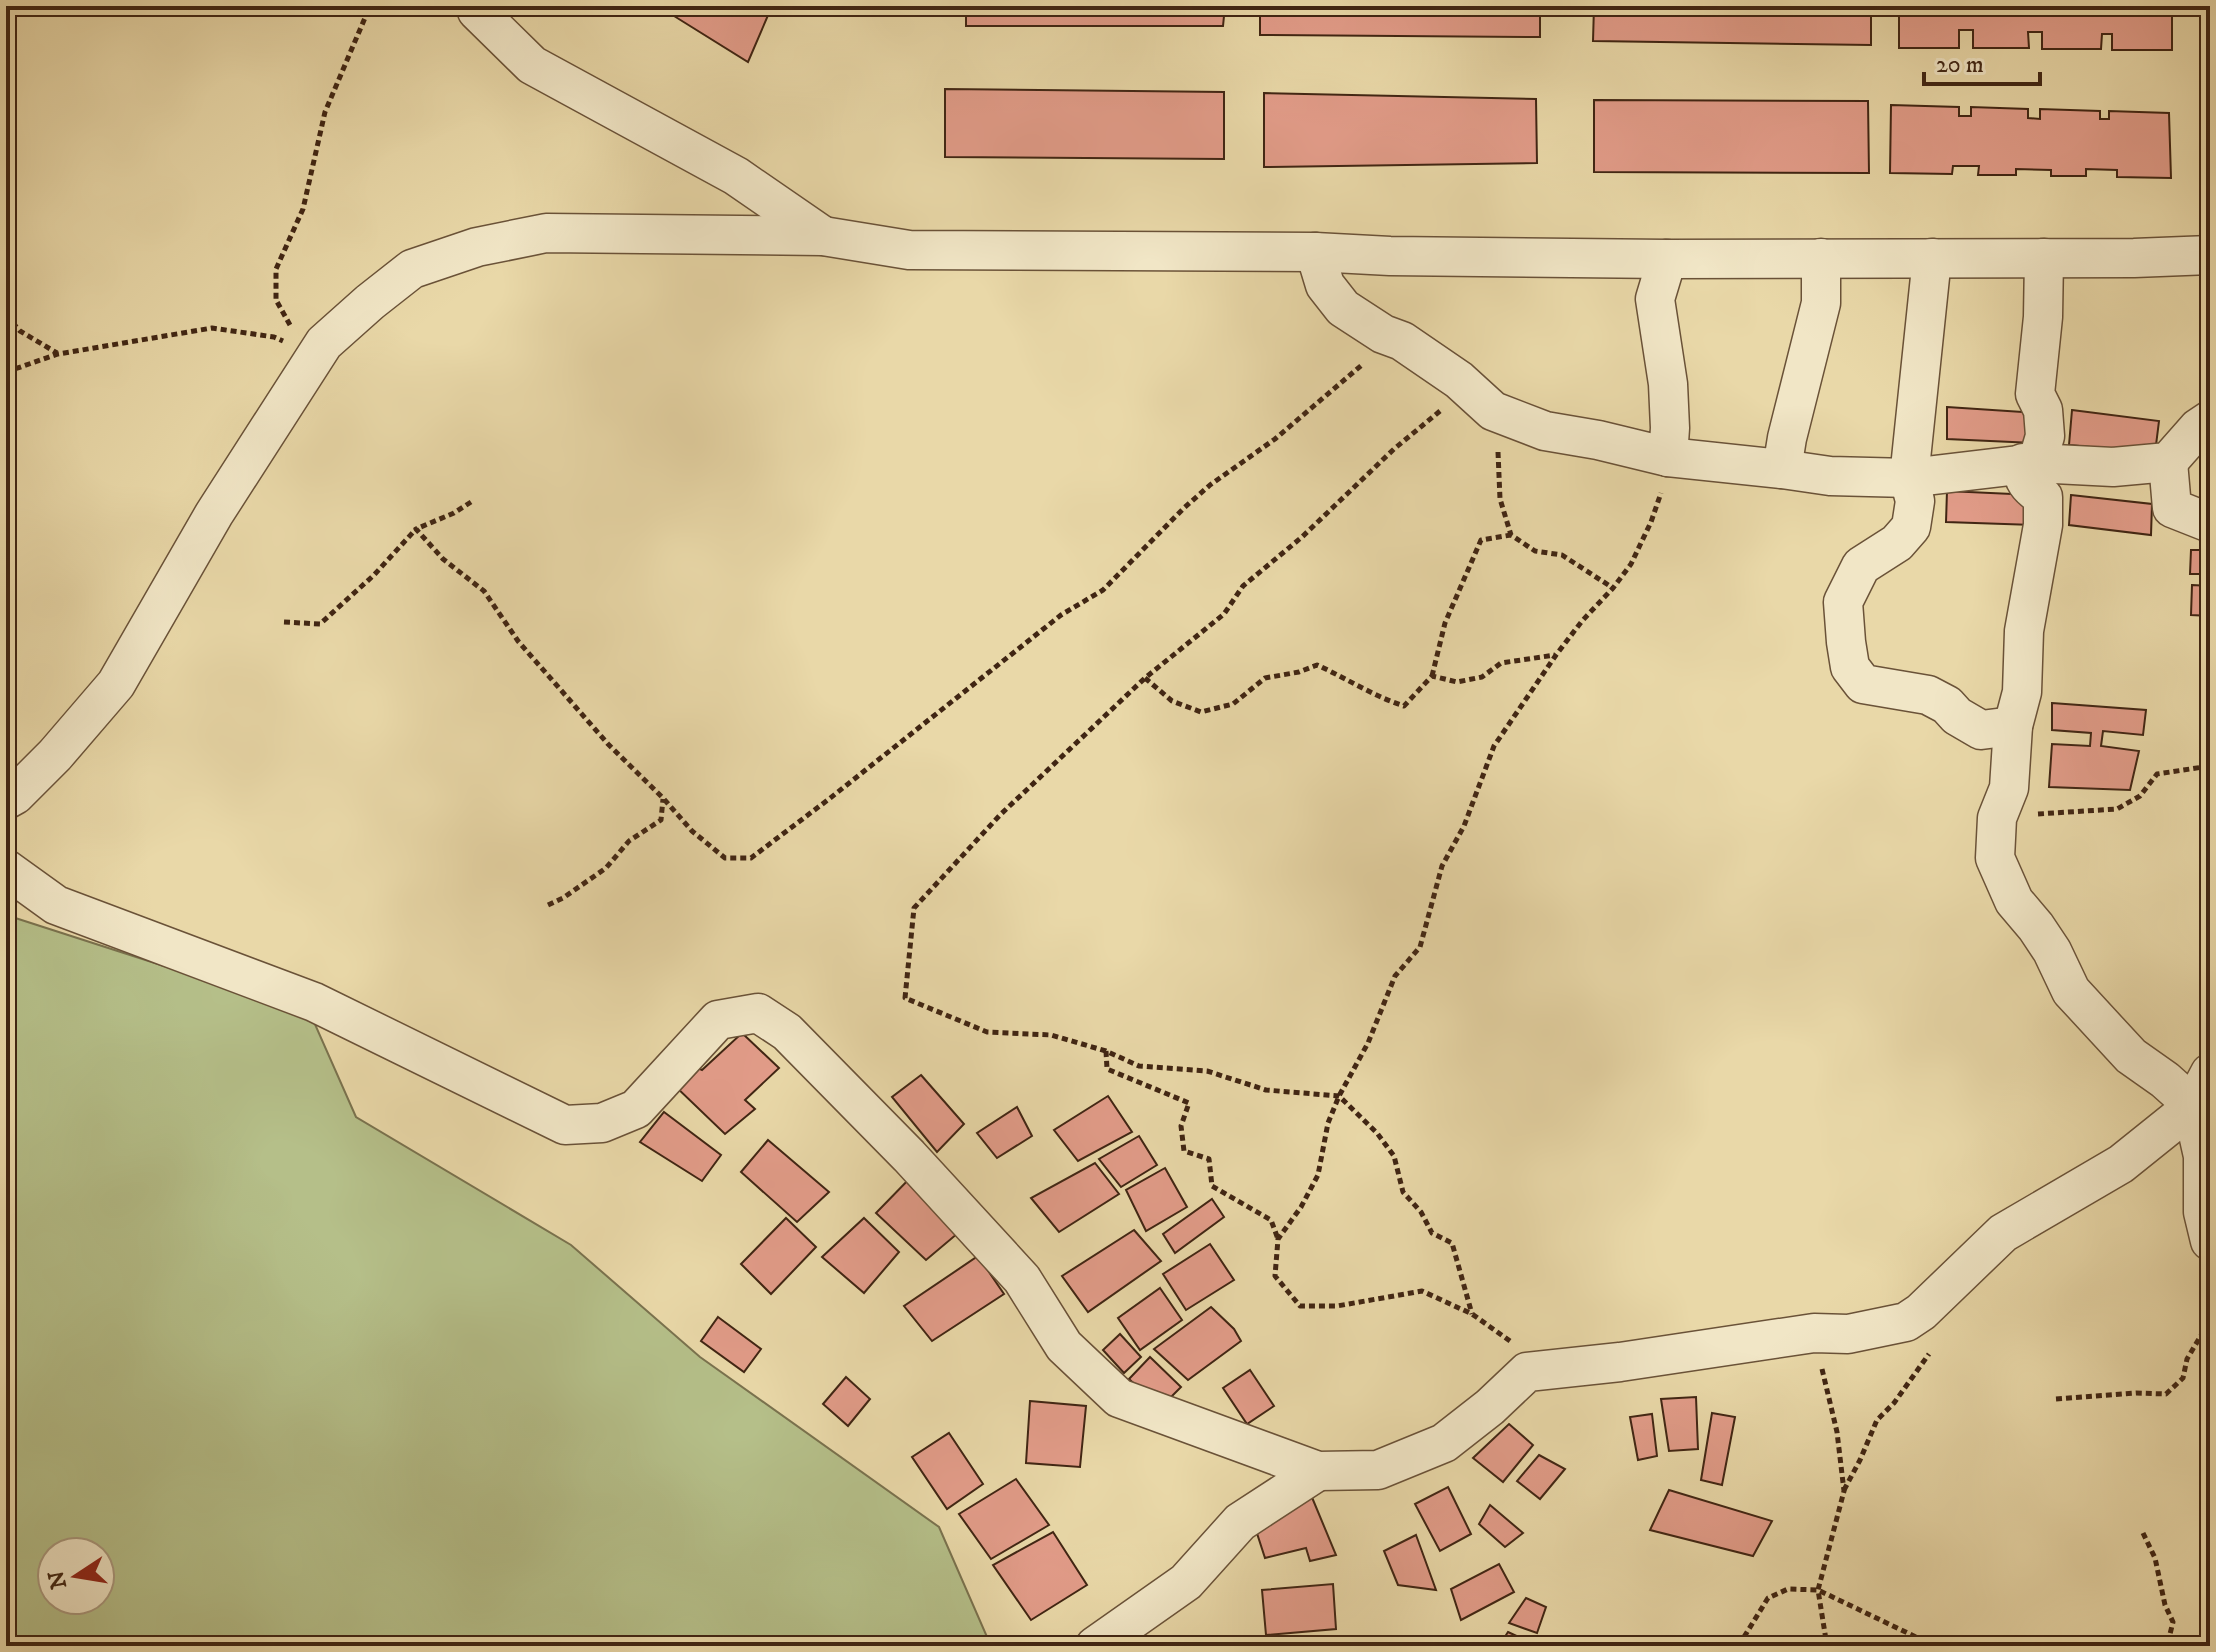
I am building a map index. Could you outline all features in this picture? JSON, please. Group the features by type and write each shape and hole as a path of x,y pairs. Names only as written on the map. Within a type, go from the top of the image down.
{"street":[{"path":"476,6 477,11 532,65 736,176 823,236"},
{"path":"6,800 15,795 55,755 116,684 314,347 412,269 477,247 546,233 823,236 909,250 1315,252 1390,256 1667,259 2134,258 2210,255"},
{"path":"1315,252 1325,285 1343,308 1383,334 1402,341 1459,380 1493,411 1545,431 1668,457 1830,476 1909,478 2029,463 2113,467 2168,462 2198,428 2210,420"},
{"path":"1782,469 1821,303 1821,258"},
{"path":"1932,258 1909,478 1915,501 1911,527 1897,543 1861,566 1843,602 1850,667 1863,684 1928,695 1981,730 2013,726"},
{"path":"2044,258 2043,317 2035,394 2043,410 2045,436 2022,473 2029,487 2043,497 2043,525 2024,631 2022,692 2013,726 2009,788 1997,818 1995,858 2014,901 2052,951 2071,991 2131,1056 2165,1080 2192,1107 2203,1156 2203,1212 2210,1241"},
{"path":"1667,259 1655,299 1668,384 1668,457"},
{"path":"2168,462 2172,508 2210,523"},
{"path":"6,869 56,905 314,1002 565,1125 602,1123 636,1109 718,1020 758,1013 787,1032 909,1156 1022,1279 1064,1346 1119,1398 1318,1471 1378,1470 1444,1443 1490,1407 1527,1372 1620,1362 1814,1333 1848,1334 1906,1322 1921,1312 2003,1233 2121,1164 2192,1107 2210,1073"},
{"path":"1095,1646 1186,1582 1240,1522 1318,1471"}],"path":[{"path":"314,347 276,300 276,269 303,209 325,112 370,6"},
{"path":"6,315 20,331 58,354"},
{"path":"6,372 58,354 212,328 274,337 314,347"},
{"path":"416,529 443,559 484,591 518,641 608,744 692,831 725,858 751,858 1061,615 1103,590 1201,492 1275,439 1362,365 1383,334"},
{"path":"1459,380 1448,405 1394,449 1302,537 1243,586 1224,614 1145,678 1000,815 914,908 905,998 987,1032 1051,1035 1106,1051 1139,1066 1207,1071 1266,1090 1339,1096 1377,1133 1394,1156 1403,1192 1421,1212 1432,1233 1452,1243 1472,1314"},
{"path":"1503,415 1498,452 1500,499 1511,535 1535,551 1562,555 1613,588"},
{"path":"1278,1239 1301,1207 1318,1175 1328,1123 1368,1043 1395,976 1420,947 1442,866 1464,826 1494,746 1556,655 1631,564 1651,522 1666,478 1668,457"},
{"path":"284,622 320,624 374,575 416,529 471,502"},
{"path":"1145,678 1172,701 1201,712 1233,704 1265,678 1299,672 1317,665 1345,677 1381,699 1404,706 1432,676 1445,623 1481,540 1511,535"},
{"path":"1432,676 1457,682 1482,677 1501,663 1556,655"},
{"path":"1997,818 2117,809 2140,796 2157,774 2210,766"},
{"path":"548,905 606,868 629,841 661,820 663,798"},
{"path":"1106,1051 1107,1069 1189,1103 1181,1126 1184,1151 1209,1159 1212,1186 1271,1220 1278,1239 1275,1276 1300,1306 1337,1306 1422,1291 1472,1314 1534,1359 1538,1370"},
{"path":"2056,1399 2166,1394 2183,1378 2187,1359 2203,1332 2210,1289"},
{"path":"1814,1333 1837,1432 1844,1491"},
{"path":"1827,1646 1818,1590 1844,1491 1877,1420 1894,1403 1928,1356 1931,1344"},
{"path":"2143,1533 2155,1558 2165,1605 2173,1622 2167,1646"},
{"path":"1740,1646 1768,1598 1788,1589 1818,1590 1918,1638 1956,1646"}],"green space":[{"path":"6,915 310,1013 356,1117 571,1245 700,1357 939,1527 991,1646 6,1646"}],"building":[{"path":"679,6 772,6 748,62 674,16"},
{"path":"966,6 1225,6 1223,26 966,26"},
{"path":"1260,6 1540,6 1540,37 1260,35"},
{"path":"1594,6 1871,6 1871,45 1593,41"},
{"path":"1899,6 2172,6 2172,50 2112,50 2112,34 2102,34 2101,49 2042,49 2042,32 2028,32 2029,48 1973,48 1973,30 1959,30 1959,48 1899,48"},
{"path":"945,89 1224,92 1224,159 945,157"},
{"path":"1264,93 1536,99 1537,163 1264,167"},
{"path":"1594,100 1868,101 1869,173 1594,172"},
{"path":"1891,105 1959,107 1959,116 1971,116 1971,107 2028,109 2028,118 2040,119 2040,109 2100,111 2100,119 2109,119 2109,111 2169,113 2171,178 2117,177 2117,170 2086,169 2086,176 2051,176 2051,170 2016,169 2016,175 1978,175 1979,166 1953,166 1952,174 1890,173"},
{"path":"1947,407 2036,413 2036,443 1947,439"},
{"path":"2072,410 2159,421 2155,453 2069,445"},
{"path":"2210,452 2210,506 2203,505"},
{"path":"1947,491 2036,495 2035,525 1946,522"},
{"path":"2071,495 2152,504 2151,535 2069,525"},
{"path":"2191,550 2210,550 2210,574 2190,574"},
{"path":"2192,585 2210,586 2210,616 2191,615"},
{"path":"2052,703 2146,710 2143,735 2103,731 2101,746 2139,751 2130,790 2049,787 2052,744 2090,746 2091,733 2052,730"},
{"path":"742,1033 779,1068 745,1100 755,1109 725,1134 674,1085 692,1065 702,1070"},
{"path":"921,1075 964,1124 937,1152 892,1097"},
{"path":"1108,1096 1132,1132 1078,1161 1054,1130"},
{"path":"1017,1107 1032,1136 997,1158 977,1133"},
{"path":"664,1112 721,1155 702,1181 640,1142"},
{"path":"1139,1136 1157,1165 1121,1187 1099,1159"},
{"path":"768,1140 829,1192 797,1222 741,1172"},
{"path":"1095,1163 1119,1194 1059,1232 1031,1198"},
{"path":"1165,1168 1187,1207 1146,1231 1126,1190"},
{"path":"914,1174 964,1228 926,1260 876,1213"},
{"path":"1212,1199 1224,1217 1175,1253 1163,1234"},
{"path":"786,1218 816,1247 771,1294 741,1264"},
{"path":"864,1218 899,1252 864,1293 822,1257"},
{"path":"1134,1230 1161,1261 1088,1312 1062,1276"},
{"path":"1210,1244 1234,1280 1186,1310 1163,1274"},
{"path":"978,1256 1004,1294 932,1341 904,1306"},
{"path":"1160,1288 1182,1320 1140,1350 1118,1318"},
{"path":"1211,1307 1234,1329 1241,1341 1188,1380 1154,1349"},
{"path":"718,1317 761,1349 744,1372 701,1341"},
{"path":"1120,1334 1141,1357 1124,1373 1103,1350"},
{"path":"1150,1357 1181,1387 1160,1408 1129,1379"},
{"path":"1250,1370 1274,1406 1247,1424 1223,1388"},
{"path":"846,1377 870,1399 848,1426 823,1404"},
{"path":"1696,1397 1698,1449 1669,1451 1661,1399"},
{"path":"1030,1401 1086,1406 1080,1467 1026,1463"},
{"path":"1712,1413 1735,1417 1722,1485 1701,1480"},
{"path":"1652,1414 1657,1456 1638,1460 1630,1417"},
{"path":"1509,1424 1533,1445 1503,1482 1473,1458"},
{"path":"949,1433 983,1484 947,1509 912,1457"},
{"path":"1539,1455 1565,1469 1540,1499 1517,1481"},
{"path":"1016,1479 1049,1525 991,1559 959,1514"},
{"path":"1448,1487 1471,1534 1440,1551 1415,1504"},
{"path":"1669,1490 1772,1521 1753,1556 1650,1530"},
{"path":"1311,1495 1336,1555 1310,1561 1306,1548 1265,1558 1253,1521"},
{"path":"1490,1505 1523,1533 1505,1547 1479,1524"},
{"path":"1053,1532 1087,1585 1031,1620 993,1565"},
{"path":"1416,1535 1436,1590 1398,1585 1384,1551"},
{"path":"1499,1564 1514,1592 1461,1620 1451,1589"},
{"path":"1333,1584 1336,1629 1266,1635 1262,1590"},
{"path":"1526,1598 1546,1607 1537,1633 1509,1623"},
{"path":"1508,1632 1538,1646 1499,1646"}]}
